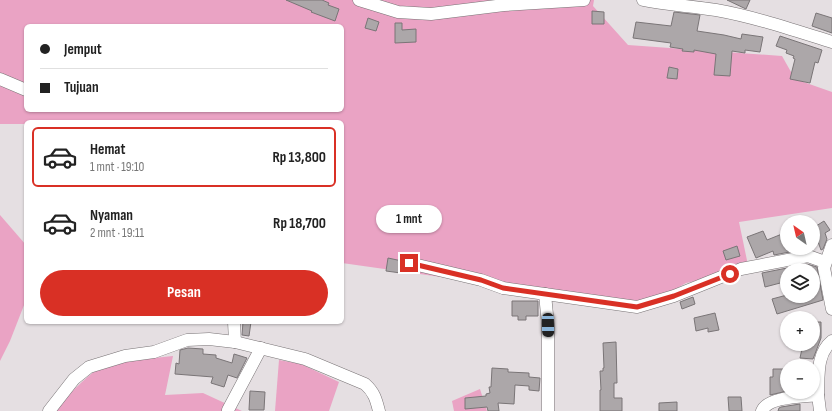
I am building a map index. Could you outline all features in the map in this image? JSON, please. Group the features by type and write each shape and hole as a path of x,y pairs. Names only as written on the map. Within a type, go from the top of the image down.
{"street":[{"path":"359,0 398,12 431,14 504,5 584,0"},
{"path":"643,0 716,10 780,26 832,42"},
{"path":"0,79 24,89"},
{"path":"832,245 825,262 825,278 832,309"},
{"path":"409,263 481,280 503,288 642,306 674,296 741,269 808,256 825,262"},
{"path":"545,294 548,325 548,411"},
{"path":"234,324 235,342"},
{"path":"49,411 78,376 89,367 125,356 154,352 187,340 209,339 235,342 305,359 365,384 372,390 376,398 379,411"},
{"path":"820,368 821,355 825,347 832,341"},
{"path":"228,410 261,348"},
{"path":"762,411 767,404 774,400 783,399"},
{"path":"818,399 820,411"}],"shaded area":[{"path":"0,0 594,0 593,6 628,45 782,56 795,79 832,92 832,208 739,222 749,270 686,283 647,306 344,263 344,120 24,120 24,124 0,124"},
{"path":"0,215 24,243 24,305 10,341 0,361"},
{"path":"173,356 165,395 203,393 242,411 54,411 81,383 97,370 125,362"},
{"path":"279,360 301,364 339,382 329,411 275,411"},
{"path":"480,389 487,411 454,411 452,401"}],"building":[{"path":"286,0 322,0 329,3 328,5 339,9 335,21"},
{"path":"727,0 750,0 746,9"},
{"path":"592,11 604,12 604,24 592,24"},
{"path":"674,12 700,15 697,31 741,39 742,34 763,37 760,52 745,50 745,53 732,51 730,76 714,75 716,54 694,50 694,52 682,51 683,49 670,47 671,43 633,38 636,22 671,26"},
{"path":"816,13 832,18 832,33 812,26"},
{"path":"368,18 379,22 376,31 365,28"},
{"path":"395,23 402,23 402,30 416,29 416,42 395,43"},
{"path":"780,36 822,50 818,63 815,62 810,83 790,79 795,59 793,58 794,56 786,53 787,50 776,46"},
{"path":"669,67 678,69 677,79 667,78"},
{"path":"824,221 830,230 825,233 827,239 823,249 821,250 820,247 820,224"},
{"path":"763,231 767,240 780,235 780,254 774,255 773,251 756,258 747,237"},
{"path":"737,246 740,256 726,260 723,251"},
{"path":"388,258 402,261 401,273 386,271"},
{"path":"780,269 780,283 765,287 762,273"},
{"path":"820,284 823,300 820,301"},
{"path":"693,297 695,304 682,309 680,302"},
{"path":"780,297 780,303 813,303 787,311 780,311 780,313 777,314 772,299"},
{"path":"512,301 538,301 538,316 526,316 526,320 518,320 518,316 512,316"},
{"path":"715,313 719,330 708,332 708,328 696,331 694,318"},
{"path":"820,322 821,322 820,341"},
{"path":"243,324 251,324 249,336 242,335"},
{"path":"616,342 617,383 614,383 614,398 622,398 622,411 600,411 600,371 603,371 604,368 603,343"},
{"path":"188,348 203,349 203,354 216,355 216,358 232,363 234,354 247,358 237,378 228,375 224,387 211,383 213,377 175,374 176,363 179,364 180,350"},
{"path":"802,351 816,351 813,359 800,358"},
{"path":"492,368 508,369 508,372 529,373 529,377 540,378 539,391 529,390 529,386 515,385 514,404 498,403 499,411 488,411 487,407 465,409 465,398 486,396 486,394 490,393 489,387 491,387"},
{"path":"773,369 780,369 780,393 770,395 770,377 773,377"},
{"path":"250,391 265,392 264,410 249,410"},
{"path":"728,397 741,397 742,411 729,411"},
{"path":"677,402 677,411 659,411 659,403"},
{"path":"800,404 800,411 778,411 781,407"}],"route":[{"path":"409,263 481,280 503,288 637,307 674,296 730,274"}]}
